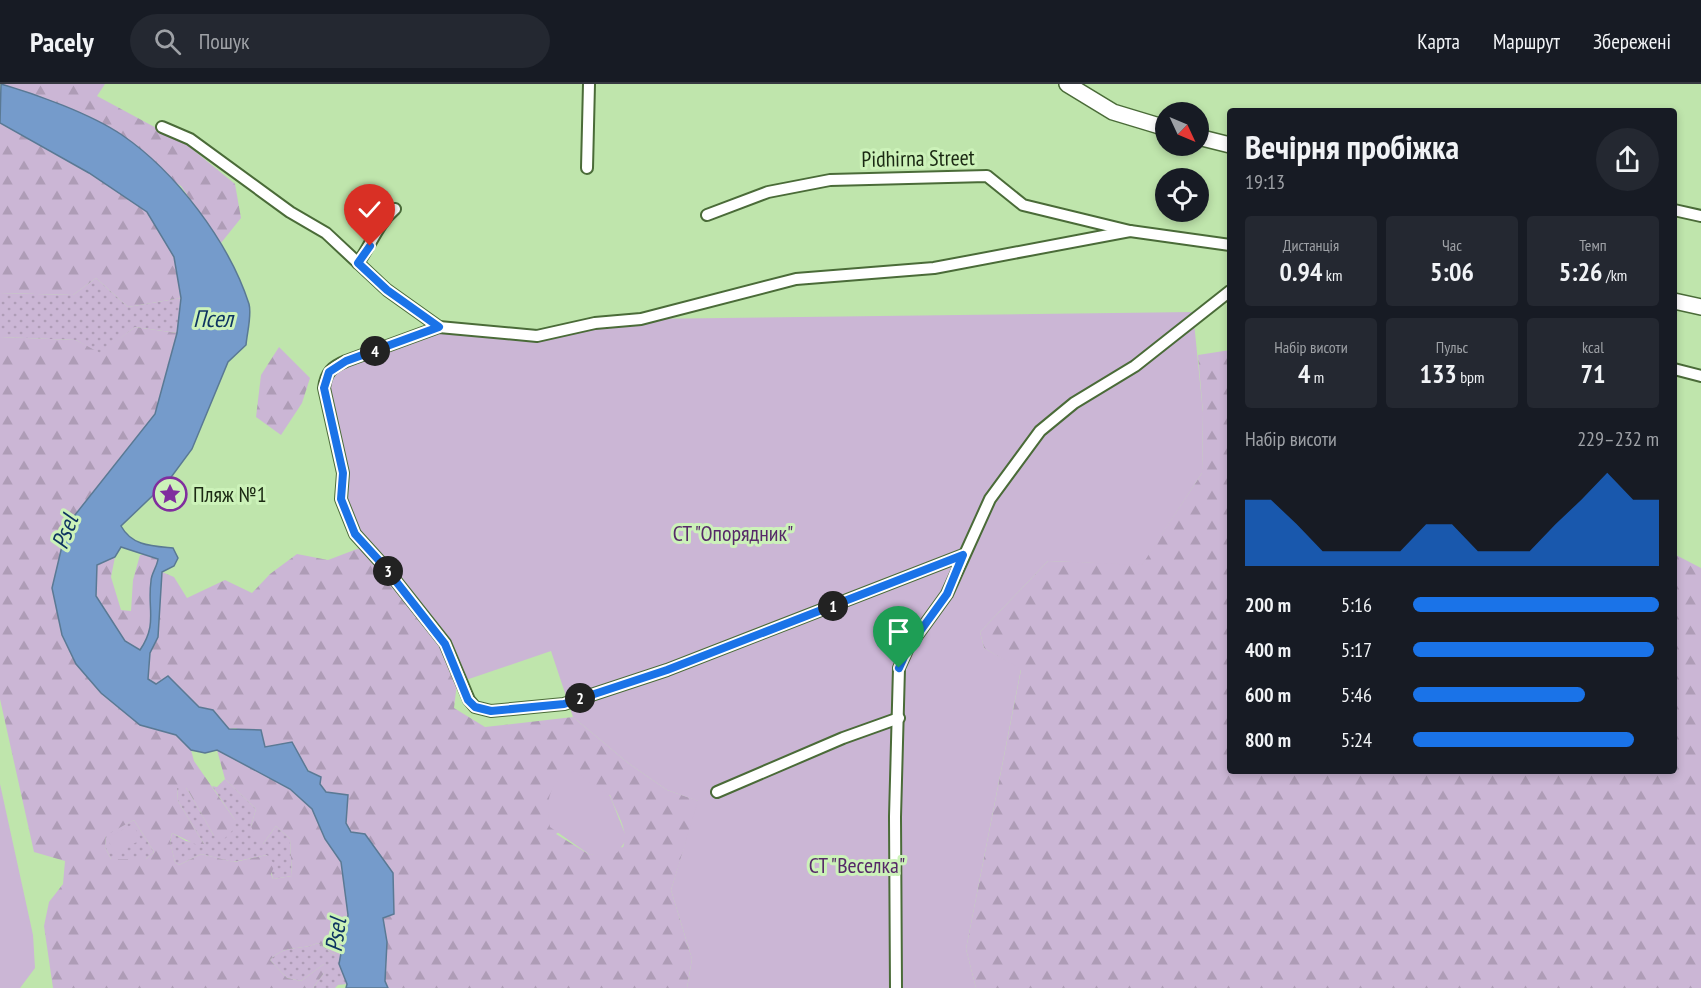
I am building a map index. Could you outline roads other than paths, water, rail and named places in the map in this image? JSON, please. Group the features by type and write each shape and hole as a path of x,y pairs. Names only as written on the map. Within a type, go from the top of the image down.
{"street":[{"path":"587,168 589,84"},
{"path":"1068,84 1113,112 1155,125"},
{"path":"162,127 190,139 290,212 326,234 387,290 439,327"},
{"path":"1209,140 1227,144"},
{"name":"Pidhirna Street","path":"707,215 768,192 830,180 987,176 1023,205 1130,231 1227,245"},
{"path":"358,263 370,246 383,219 395,208"},
{"path":"1677,211 1701,216"},
{"path":"963,555 667,670 564,704 491,711 475,707 468,700 445,644 384,566 355,534 341,499 343,473 324,388 329,372 334,366 399,343 424,330 439,327 537,336 596,323 641,319 796,279 934,268 1130,231"},
{"path":"896,988 895,817 899,668 908,648 947,594 990,499 1040,431 1074,403 1135,366 1227,293"},
{"path":"1677,302 1701,307"},
{"path":"1677,370 1701,376"},
{"path":"717,792 843,738 899,718"}],"water":[{"name":"Псел","path":"1,84 63,105 122,135 142,150 181,188 214,233 240,280 250,308 246,345 228,362 192,449 169,480 121,526 131,538 143,544 173,548 178,558 174,566 162,572 158,637 150,653 148,679 156,684 168,676 199,707 213,710 229,729 261,730 265,747 292,742 308,771 321,777 320,784 326,792 348,795 346,823 351,832 365,834 393,873 394,914 383,918 387,942 385,981 388,988 346,988 347,984 339,964 348,915 341,862 325,839 312,809 290,789 217,750 205,753 191,750 176,735 140,725 101,693 76,664 62,635 52,588 67,525 155,414 177,333 181,298 174,257 147,212 89,173 0,123","holes":["121,547 158,559 151,578 149,632 140,650 125,641 96,596 97,565 115,557"]}],"place":[{"name":"Пляж №1","path":"170,494"}],"water label":[{"name":"Psel","path":"65,532"},
{"name":"Psel","path":"336,935"}],"park label":[{"name":"СТ \"Опорядник\"","path":"733,533"},
{"name":"СТ \"Веселка\"","path":"857,865"}]}
